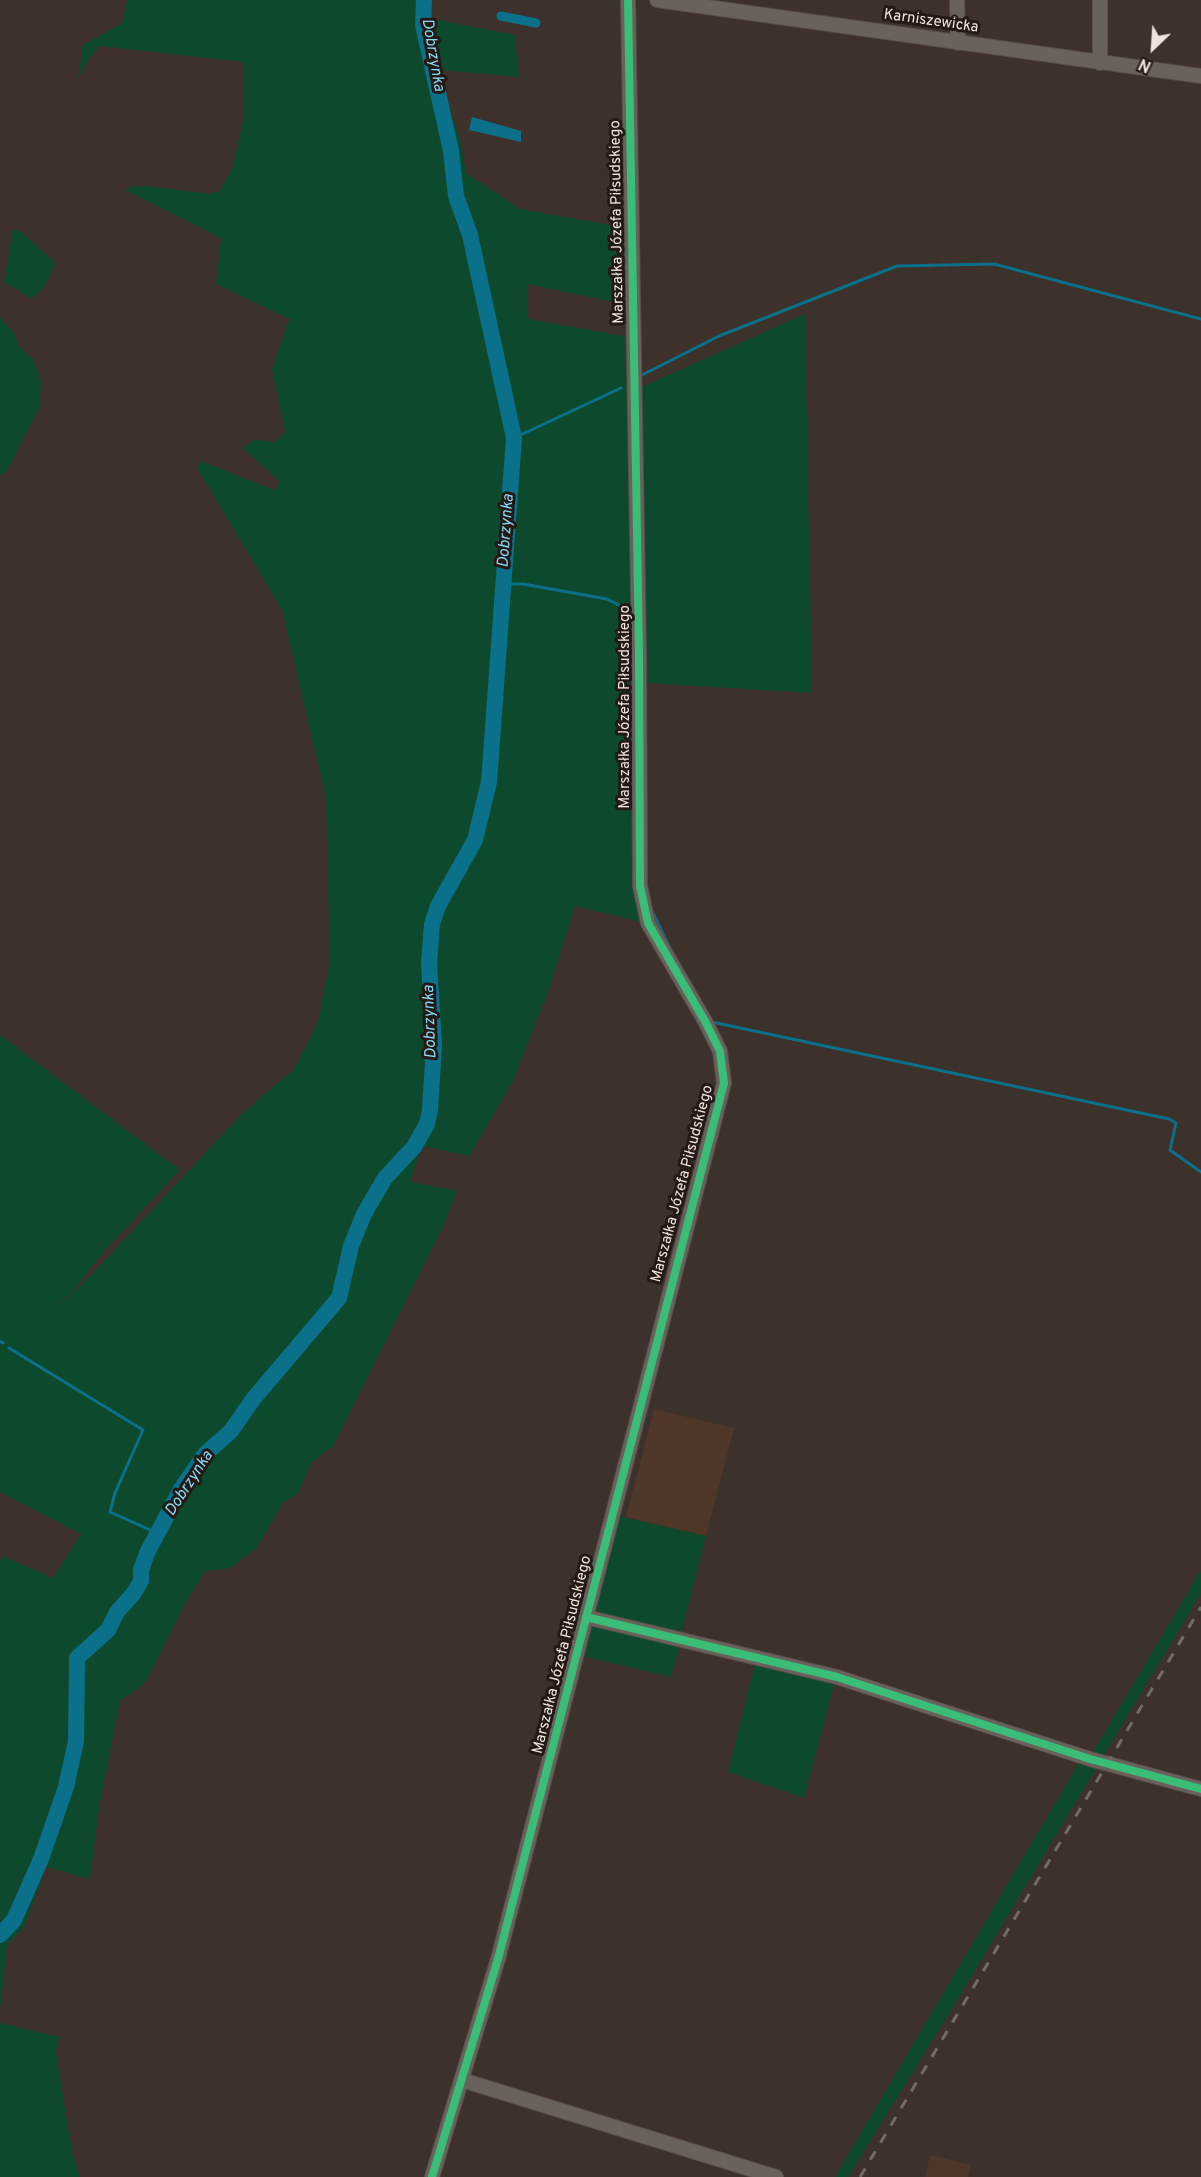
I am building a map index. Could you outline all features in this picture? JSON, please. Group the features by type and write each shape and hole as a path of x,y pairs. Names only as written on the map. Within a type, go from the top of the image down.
{"street":[{"name":"Marszałka Józefa Piłsudskiego","path":"432,2177 498,1959 724,1083 720,1051 648,923 640,886 639,652 628,0"},
{"name":"Karniszewicka","path":"657,0 1201,76"},
{"path":"957,0 958,43"},
{"path":"1100,0 1101,63"},
{"path":"586,1617 837,1677 1090,1759 1201,1789"},
{"path":"462,2080 776,2177"}],"shaded area":[{"path":"654,1409 734,1428 706,1536 626,1517"},
{"path":"930,2155 971,2165 968,2177 925,2177"}],"green space":[{"path":"127,0 427,0 427,18 515,35 519,77 441,70 448,107 459,135 466,173 520,209 633,229 634,306 527,284 528,319 634,338 630,525 631,659 642,922 575,906 549,989 512,1083 469,1156 422,1146 410,1182 457,1191 443,1227 333,1446 311,1463 298,1494 283,1502 256,1549 230,1568 205,1571 186,1602 146,1682 120,1701 99,1807 90,1879 46,1867 24,1927 7,1945 0,2010 0,1561 3,1556 53,1578 81,1534 0,1492 0,1035 180,1170 106,1249 70,1294 44,1317 69,1296 92,1274 242,1114 294,1069 318,1022 330,960 326,798 282,610 197,468 201,461 276,491 279,481 243,448 254,439 274,443 285,432 272,370 289,319 216,284 221,238 125,190 130,187 146,186 210,194 220,190 233,167 244,116 244,62 99,46 78,78 83,45 122,23"},
{"path":"13,229 22,232 55,263 40,292 31,298 4,282"},
{"path":"805,314 812,693 647,683 639,388"},
{"path":"0,317 16,336 17,344 33,360 41,380 40,406 8,469 0,476"},
{"path":"618,1516 706,1536 681,1634 598,1614 595,1611"},
{"path":"1201,1570 1201,1593 953,2007 848,2177 835,2177 1080,1761 1087,1762"},
{"path":"592,1624 680,1643 671,1677 583,1656"},
{"path":"755,1663 835,1681 804,1798 728,1772"},
{"path":"0,2023 59,2037 56,2053 72,2152 80,2177 0,2177"}],"water":[{"path":"472,117 521,131 521,142 469,130"}],"waterway":[{"name":"Dobrzynka","path":"0,1935 14,1920 41,1859 66,1787 76,1741 77,1658 108,1630 117,1612 134,1593 141,1581 141,1570 147,1553 181,1489 205,1454 231,1431 254,1398 339,1298 351,1246 364,1214 385,1178 414,1147 427,1124 434,1045 429,963 432,924 438,906 475,840 489,782 514,438 470,235 456,196 451,151 423,25 424,0"},
{"path":"501,16 536,23"},
{"path":"642,375 719,336 897,266 994,264 1201,319"},
{"path":"514,438 621,388"},
{"path":"503,584 523,584 607,599 623,607"},
{"path":"651,909 672,952"},
{"path":"712,1022 1169,1119 1176,1123 1170,1150 1201,1172"},
{"path":"9,1348 143,1430 115,1493 110,1512 159,1534"}],"railway":[{"path":"860,2177 1201,1607"}],"cycle path":[{"path":"432,2177 498,1959 724,1083 720,1051 648,923 640,886 639,652 628,0"},
{"path":"586,1617 837,1677 1090,1759 1201,1789"}]}
